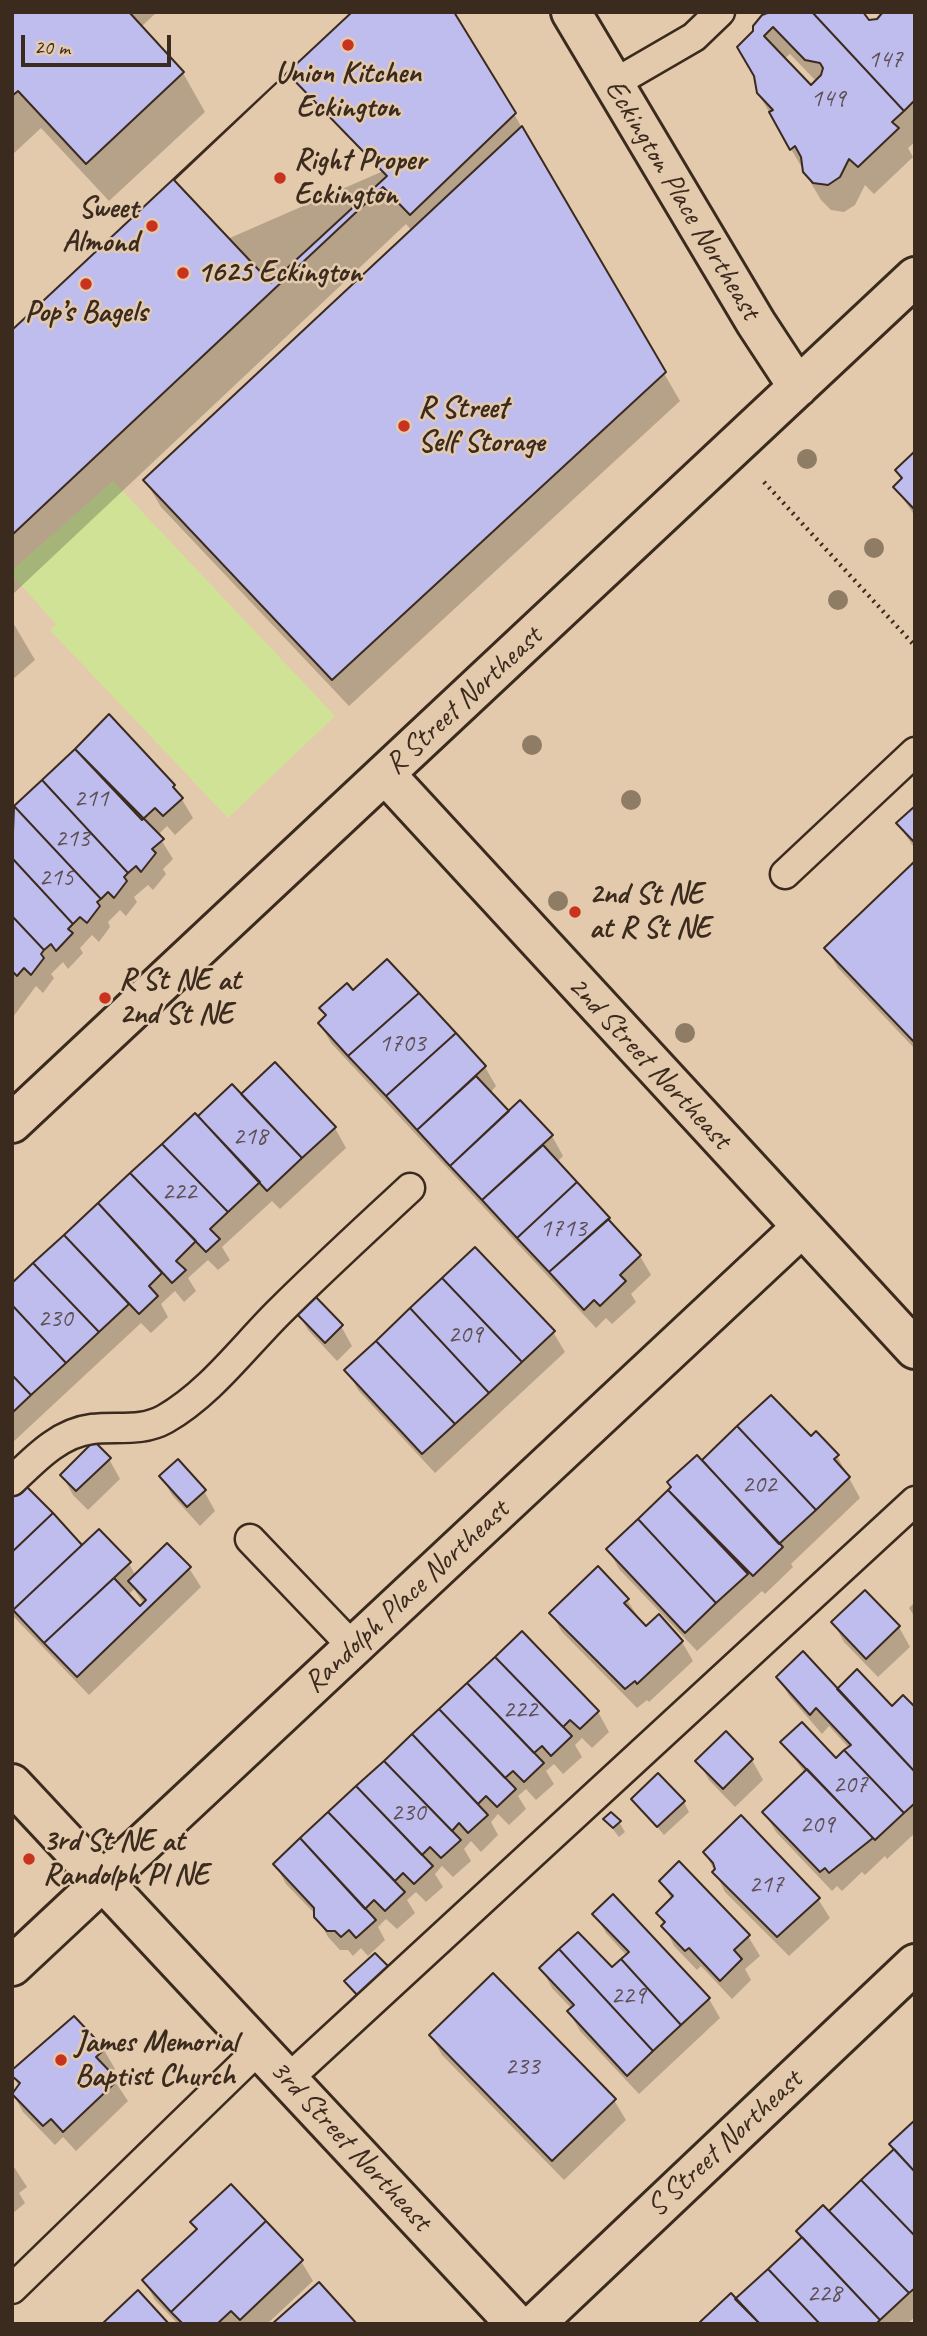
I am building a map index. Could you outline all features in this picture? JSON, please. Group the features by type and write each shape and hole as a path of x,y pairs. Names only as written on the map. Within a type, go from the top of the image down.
{"street":[{"name":"Eckington Place Northeast","path":"570,12 756,323 798,387"},
{"name":"R Street Northeast","path":"12,1122 386,775 915,277"},
{"name":"2nd Street Northeast","path":"386,775 915,1349"},
{"name":"Randolph Place Northeast","path":"12,1966 801,1228"},
{"name":"3rd Street Northeast","path":"12,1784 516,2324"},
{"name":"S Street Northeast","path":"535,2324 915,1964"}],"lane":[{"path":"612,84 694,37 720,12"},
{"path":"785,874 915,752"},
{"path":"12,1481 56,1443 70,1436 90,1429 142,1427 164,1420 194,1399 291,1300 410,1188"},
{"path":"288,2079 915,1501"},
{"path":"250,1539 353,1647"},
{"path":"12,2288 260,2048"}],"path":[{"path":"761,479 915,646"}],"green space":[{"path":"113,481 335,716 228,818 50,630 56,624 12,575 12,570"}],"building":[{"path":"12,12 129,12 184,72 86,164 18,91 12,96"},
{"name":"1625 Eckington","path":"352,12 454,12 516,113 410,215 383,187 12,535 12,330"},
{"path":"770,12 812,12 904,111 892,122 899,128 858,167 849,159 840,177 828,185 813,183 803,172 801,157 795,146 790,150 769,112 773,110 757,93 754,76 737,47 753,31 753,26 762,15","holes":["773,27 805,60 820,63 823,68 821,75 811,85 764,36"]},
{"path":"812,12 863,12 869,20 877,19 883,12 915,12 915,100 904,111"},
{"name":"Right Proper Eckington","path":"287,73 387,176 271,283 174,180"},
{"name":"R Street Self Storage","path":"522,126 666,372 332,680 143,480"},
{"path":"914,452 915,510 893,487 902,478 895,470"},
{"path":"109,714 175,785 173,787 183,798 163,816 155,808 142,820 75,749"},
{"path":"75,749 164,839 152,849 156,853 141,872 136,866 128,873 42,780"},
{"path":"42,780 128,873 124,877 127,881 114,898 108,892 101,899 14,806"},
{"path":"14,806 101,899 97,902 100,906 87,923 80,917 73,924 12,858"},
{"path":"915,806 915,843 896,823"},
{"path":"12,858 73,924 68,929 73,933 56,951 51,944 44,950 12,916"},
{"path":"915,861 915,1043 824,948"},
{"path":"12,916 44,950 41,954 44,958 31,975 24,968 17,976 12,971"},
{"path":"387,959 419,993 348,1056 318,1023 326,1015 319,1008 347,983 353,990"},
{"path":"419,993 456,1033 386,1096 348,1056"},
{"path":"456,1033 486,1066 417,1130 386,1096"},
{"path":"275,1062 336,1127 302,1158 241,1094"},
{"path":"476,1076 509,1111 450,1166 417,1130"},
{"path":"232,1084 302,1158 267,1191 198,1116"},
{"path":"520,1100 553,1135 482,1200 450,1166"},
{"path":"195,1113 260,1182 228,1212 162,1144"},
{"path":"162,1144 228,1212 210,1229 220,1239 206,1252 130,1173"},
{"path":"543,1145 577,1182 517,1238 482,1200"},
{"path":"130,1173 196,1241 176,1261 186,1270 172,1283 98,1203"},
{"path":"577,1182 610,1218 549,1272 517,1238"},
{"path":"98,1203 162,1273 149,1286 158,1296 139,1314 64,1235"},
{"path":"608,1219 641,1255 620,1275 626,1281 600,1306 594,1300 584,1310 549,1272"},
{"path":"64,1235 129,1304 99,1332 33,1263"},
{"path":"475,1247 555,1331 522,1362 442,1278"},
{"path":"33,1263 99,1332 66,1363 12,1305 12,1283"},
{"path":"442,1278 522,1362 489,1393 410,1308"},
{"path":"312,1293 343,1325 325,1343 294,1311"},
{"path":"12,1305 66,1363 31,1395 12,1375"},
{"path":"410,1308 489,1393 455,1424 376,1341"},
{"path":"376,1341 455,1424 422,1454 344,1370"},
{"path":"12,1375 31,1395 12,1413"},
{"path":"771,1395 811,1436 816,1431 839,1455 834,1459 850,1477 816,1510 737,1426"},
{"path":"737,1426 816,1510 779,1544 702,1460"},
{"path":"94,1441 111,1458 76,1491 60,1475"},
{"path":"697,1455 783,1547 753,1576 668,1490 671,1487 667,1482"},
{"path":"178,1459 206,1490 187,1507 159,1476"},
{"path":"21,1481 53,1513 12,1552 12,1489"},
{"path":"668,1490 748,1574 716,1603 638,1519"},
{"path":"53,1513 82,1545 13,1610 12,1552"},
{"path":"638,1519 716,1603 685,1633 606,1549"},
{"path":"99,1529 131,1562 44,1643 13,1610"},
{"path":"167,1543 191,1567 77,1677 44,1643 114,1578 140,1606 146,1600 128,1581"},
{"path":"598,1566 629,1599 624,1603 646,1626 659,1614 683,1641 637,1684 635,1681 625,1689 549,1613"},
{"path":"865,1590 900,1626 866,1659 831,1622"},
{"path":"522,1631 599,1711 580,1729 570,1720 563,1727 495,1657"},
{"path":"803,1651 915,1772 915,1803 904,1813 844,1750 851,1745 816,1708 810,1715 776,1677"},
{"path":"495,1657 572,1736 551,1756 542,1746 534,1753 467,1683"},
{"path":"857,1669 892,1706 903,1695 915,1707 915,1772 837,1689"},
{"path":"467,1683 544,1763 524,1782 513,1771 505,1778 439,1709"},
{"path":"439,1709 516,1789 497,1807 486,1796 478,1804 412,1734"},
{"path":"802,1722 836,1758 844,1750 904,1813 875,1840 780,1742"},
{"path":"726,1731 753,1759 723,1789 695,1761"},
{"path":"412,1734 488,1815 468,1833 459,1823 452,1831 384,1761"},
{"path":"384,1761 461,1840 441,1858 430,1847 422,1855 356,1786"},
{"path":"807,1769 873,1838 829,1873 825,1868 820,1872 762,1812"},
{"path":"658,1773 685,1801 657,1827 631,1799"},
{"path":"356,1786 433,1866 414,1884 403,1873 395,1881 328,1812"},
{"path":"328,1812 405,1892 385,1911 374,1900 365,1909 300,1838"},
{"path":"611,1812 621,1821 613,1828 603,1819"},
{"path":"741,1815 820,1898 777,1937 712,1872 715,1869 713,1863 703,1852"},
{"path":"300,1838 376,1920 356,1938 349,1930 341,1937 335,1931 327,1931 314,1917 314,1908 273,1864"},
{"path":"679,1861 750,1935 734,1950 742,1959 720,1981 689,1948 685,1951 661,1926 665,1922 656,1913 673,1896 659,1881"},
{"path":"613,1894 710,1998 681,2025 621,1959 629,1952 592,1914"},
{"path":"578,1932 612,1967 621,1959 681,2025 653,2051 559,1949"},
{"path":"559,1949 653,2051 627,2076 567,2011 574,2005 539,1968"},
{"path":"375,1953 391,1969 360,1998 344,1981"},
{"path":"493,1973 616,2099 552,2161 429,2035"},
{"path":"74,2016 105,2049 96,2057 118,2080 63,2132 51,2119 43,2126 12,2094 20,2083 12,2076 12,2070"},
{"path":"915,2120 915,2172 889,2144"},
{"path":"894,2149 915,2172 915,2236 861,2180"},
{"path":"861,2180 915,2236 915,2288 909,2293 829,2211"},
{"path":"231,2184 266,2221 171,2312 142,2280 197,2229 190,2222"},
{"path":"823,2205 909,2293 880,2320 796,2231"},
{"path":"266,2221 303,2260 240,2320 231,2311 217,2324 183,2324 171,2312"},
{"path":"802,2237 880,2320 876,2324 820,2324 768,2269"},
{"path":"768,2269 820,2324 760,2324 735,2299"},
{"path":"319,2282 357,2324 272,2324"},
{"path":"138,2290 169,2324 102,2324"},
{"path":"731,2293 760,2324 699,2324 700,2322"}],"place":[{"name":"Union Kitchen Eckington","path":"348,45"},
{"name":"Right Proper Eckington","path":"280,178"},
{"name":"Sweet Almond","path":"152,226"},
{"name":"1625 Eckington","path":"183,273"},
{"name":"Pop’s Bagels","path":"86,284"},
{"name":"R Street Self Storage","path":"404,426"},
{"name":"2nd St NE at R St NE","path":"575,912"},
{"name":"R St NE at 2nd St NE","path":"105,998"},
{"name":"3rd St NE at Randolph Pl NE","path":"29,1859"},
{"name":"James Memorial Baptist Church","path":"61,2060"}]}
